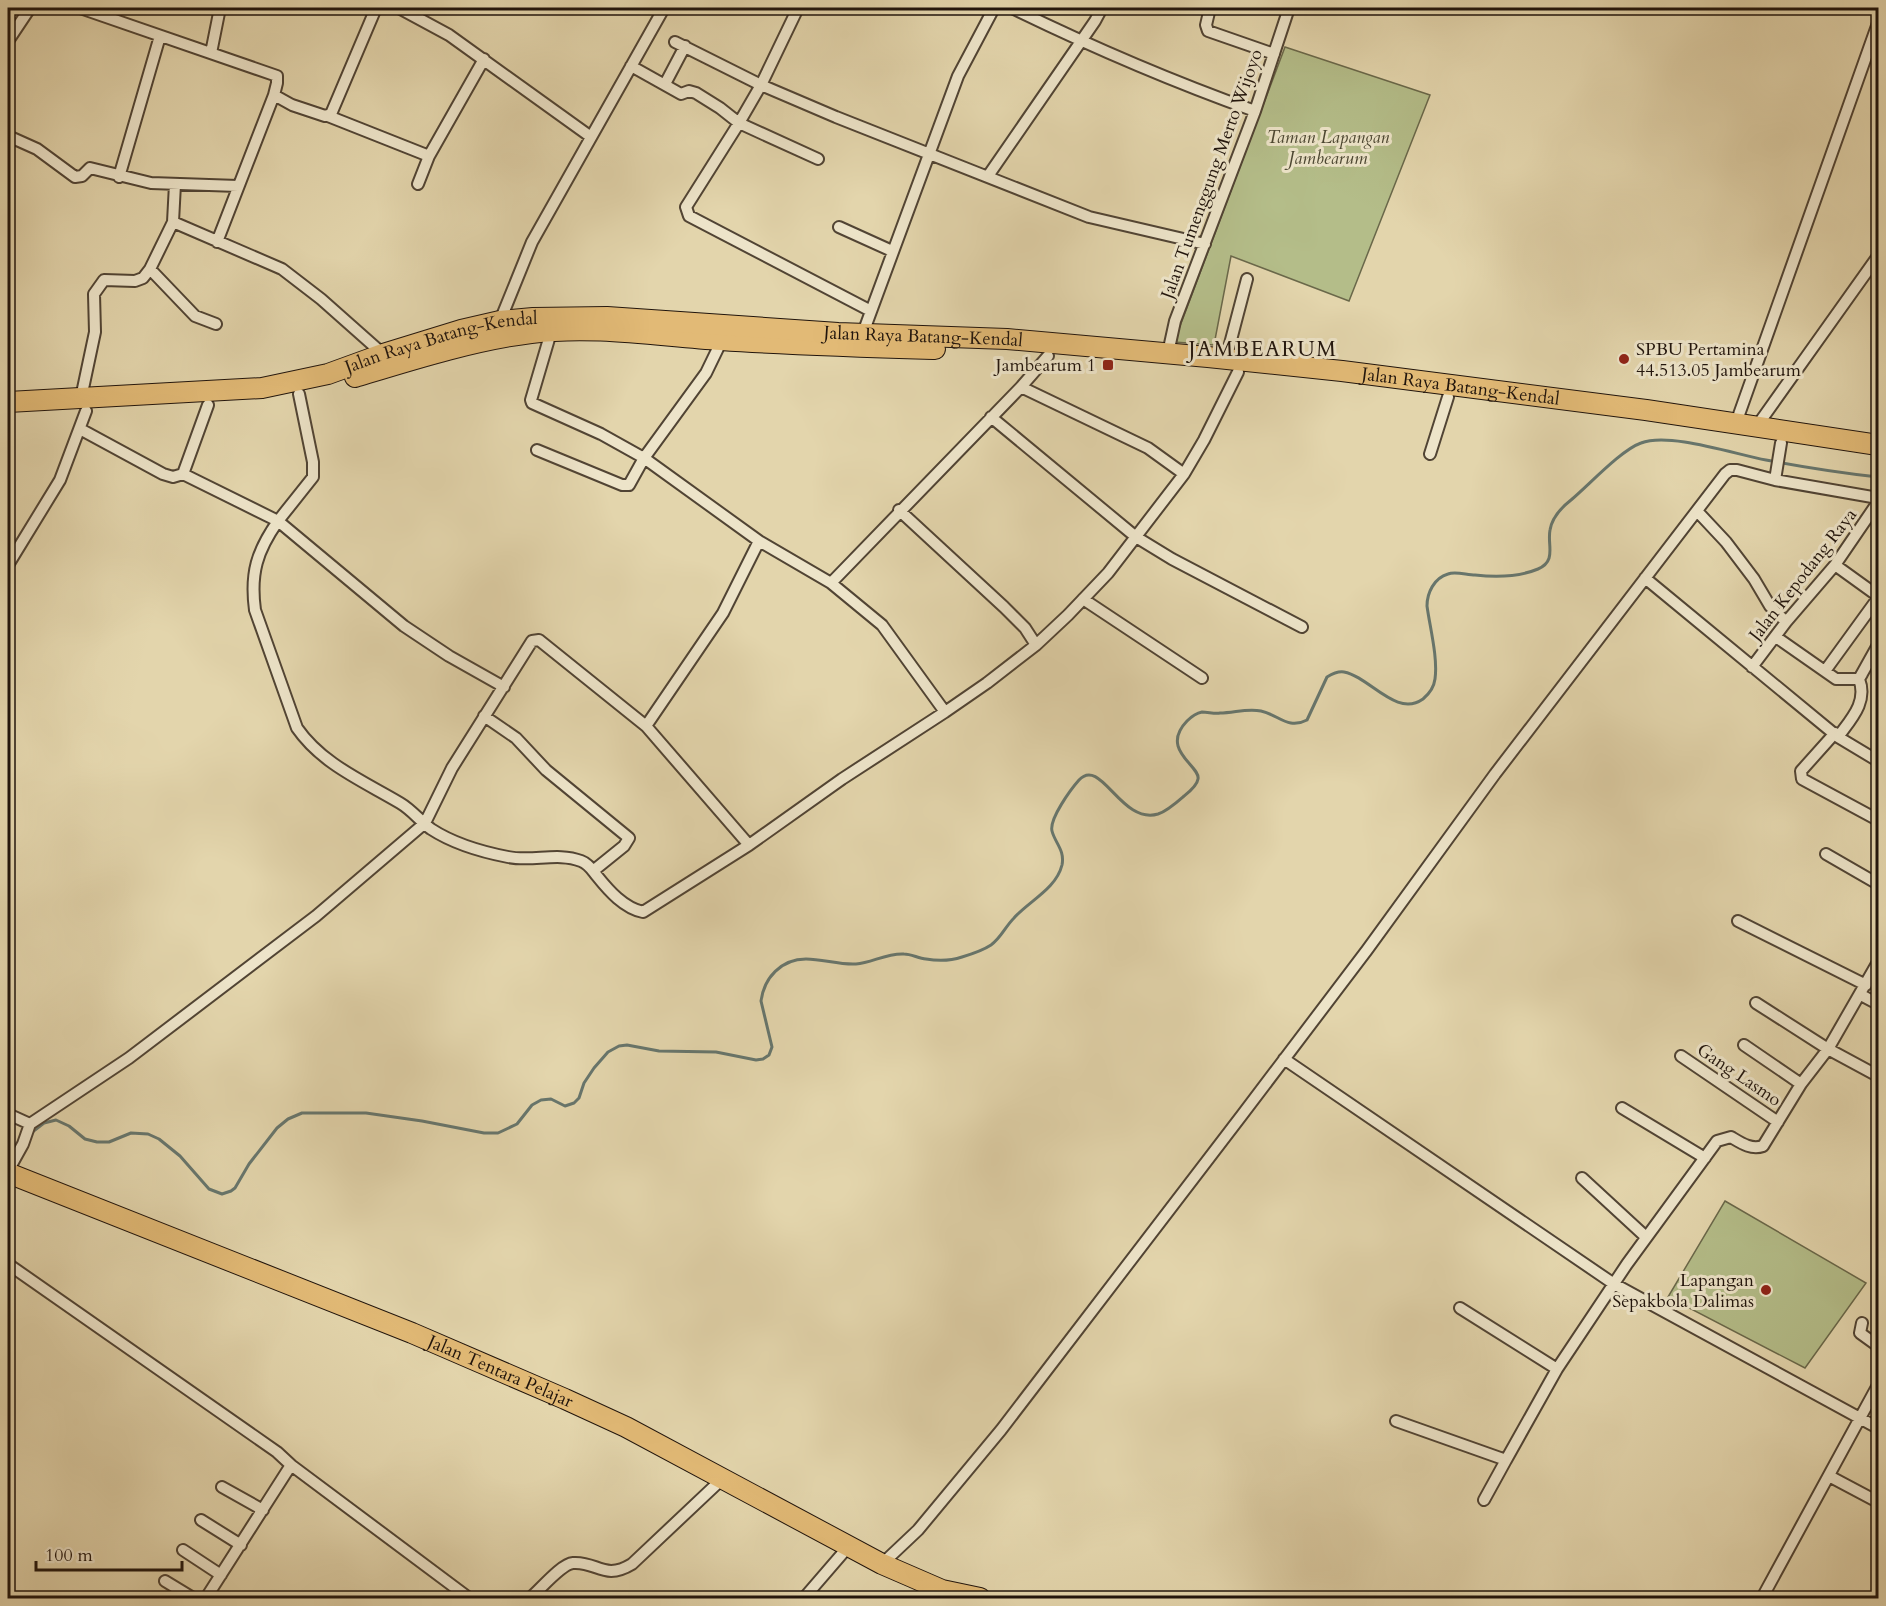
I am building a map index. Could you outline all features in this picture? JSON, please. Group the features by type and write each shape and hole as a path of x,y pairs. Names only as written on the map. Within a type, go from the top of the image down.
{"highway":[{"name":"Jalan Raya Batang-Kendal","path":"82,413 262,388 328,374 383,354 461,330 500,321 607,317 863,333 898,341 1048,356 1342,371 1736,423 1878,445"},
{"name":"Jalan Raya Batang-Kendal","path":"8,402 57,406 82,413 264,401 299,394 460,348 506,337 551,332 607,330 722,340 1006,339 1168,353 1232,365 1448,397 1696,430 1780,450 1878,458"},
{"name":"Jalan Raya Batang-Kendal","path":"8,415 57,406"},
{"name":"Jalan Tentara Pelajar","path":"8,1172 434,1342 626,1427 721,1480 940,1594 980,1599"}],"street":[{"path":"8,41 30,8"},
{"path":"80,8 277,76 274,95 217,242"},
{"path":"211,53 220,8"},
{"path":"328,116 376,8"},
{"path":"399,8 449,35 591,137"},
{"path":"500,321 532,242 664,8"},
{"path":"798,8 761,85 686,207 688,216 871,311"},
{"path":"863,333 958,76 994,8"},
{"path":"1012,8 1081,42 1190,88 1255,111"},
{"path":"988,176 1102,8"},
{"path":"1210,8 1206,25 1208,31 1274,54"},
{"name":"Jalan Tumenggung Merto Wijoyo","path":"1168,353 1175,321 1255,111 1288,8"},
{"path":"1736,423 1878,23"},
{"path":"119,177 160,36"},
{"path":"665,84 680,44 761,85 836,117 1089,217 1204,244"},
{"path":"418,184 429,156 484,59"},
{"path":"631,66 681,94 689,91 696,93 739,123 818,159"},
{"path":"274,95 292,105 328,116 429,156"},
{"path":"8,136 37,149 75,177 82,176 90,168 119,177 151,183 238,186"},
{"path":"8,565 60,480 82,413 95,332 94,294 104,280 135,281 143,278 150,269 173,222 175,184"},
{"path":"173,222 282,269 321,299 383,354"},
{"path":"840,227 892,251"},
{"path":"1757,426 1878,256"},
{"path":"150,269 195,316 216,324"},
{"path":"299,394 313,477 260,548 252,592 255,610 297,728 309,745 327,761 412,810 425,824 441,834 477,850 512,858 556,857 581,860 591,867 609,891 628,907 643,912 749,845 842,779 987,683 1036,645 1108,573 1184,474 1203,440 1232,365 1247,279"},
{"path":"551,332 532,403 601,434 644,458 759,541 831,583 882,626 945,712"},
{"path":"537,450 626,486 632,481 644,458 706,373 722,340"},
{"path":"831,583 899,510 1021,387 1048,356"},
{"path":"1021,387 1148,448 1184,474"},
{"path":"1430,454 1448,397"},
{"path":"183,474 208,405"},
{"path":"82,413 163,474 173,477 183,474 278,521 404,626 449,656 504,687"},
{"path":"991,417 1136,537 1172,559 1302,627"},
{"path":"1775,477 1780,450"},
{"path":"882,1564 918,1530 1001,1430 1284,1059 1495,774 1725,474 1730,470 1775,477 1878,500"},
{"name":"Jalan Kepodang Raya","path":"1752,667 1786,622 1835,565 1878,500"},
{"path":"899,510 1004,607 1025,628 1036,645"},
{"path":"1697,511 1726,542 1754,579 1770,606 1786,622"},
{"path":"646,726 723,613 759,541"},
{"path":"1826,671 1878,597 1835,565"},
{"path":"1645,578 1837,735 1878,761"},
{"path":"1083,598 1202,678"},
{"path":"1776,637 1841,680 1859,679"},
{"path":"8,1172 29,1127 129,1058 316,916 425,824 452,768 532,641 539,640 646,726 749,845"},
{"path":"1859,679 1878,648"},
{"path":"1859,679 1863,689 1861,701 1852,720 1801,771 1802,779 1878,820"},
{"path":"484,716 516,738 546,770 629,838 624,846 593,871"},
{"path":"1826,854 1878,884"},
{"path":"1738,921 1864,990 1878,1004"},
{"path":"1484,1500 1557,1369 1646,1237 1717,1141 1731,1137 1750,1147 1763,1146 1801,1084 1828,1049 1864,990 1878,962"},
{"path":"1755,1003 1828,1049 1878,1076"},
{"path":"1744,1045 1801,1084"},
{"name":"Gang Lasmo","path":"1681,1056 1778,1122"},
{"path":"1284,1059 1515,1219 1614,1284 1878,1428"},
{"path":"1622,1108 1705,1158"},
{"path":"8,1114 29,1127"},
{"path":"1582,1178 1646,1237"},
{"path":"8,1264 277,1452 291,1465 469,1599"},
{"path":"1460,1308 1557,1369"},
{"path":"1862,1323 1860,1333 1878,1346"},
{"path":"1762,1599 1878,1385"},
{"path":"1396,1420 1506,1460"},
{"path":"206,1599 291,1465"},
{"path":"1828,1476 1878,1502"},
{"path":"530,1599 560,1570 573,1563 606,1571 624,1569 721,1480"},
{"path":"222,1487 263,1510"},
{"path":"201,1520 241,1545"},
{"path":"804,1599 848,1547"},
{"path":"183,1550 221,1575"},
{"path":"165,1581 193,1599"}],"green space":[{"name":"Taman Lapangan Jambearum","path":"1285,47 1430,95 1349,301 1231,256 1214,345 1174,342"},
{"name":"Lapangan Sepakbola Dalimas","path":"1725,1201 1866,1283 1805,1368 1668,1297"}],"waterway":[{"path":"31,1133 44,1123 56,1120 69,1126 85,1139 97,1142 109,1142 131,1133 148,1134 159,1139 180,1156 209,1189 222,1194 235,1188 249,1164 277,1128 288,1119 302,1113 366,1113 484,1133 498,1133 517,1124 532,1105 541,1100 551,1099 565,1106 574,1103 579,1098 584,1083 594,1068 608,1052 619,1046 627,1045 659,1051 716,1052 756,1060 763,1059 769,1055 772,1047 761,1001 766,985 775,971 797,960 856,964 897,954 930,960 948,960 988,947 998,939 1020,912 1048,888 1059,873 1063,860 1053,835 1052,826 1061,804 1079,780 1087,775 1095,777 1133,810 1145,815 1165,811 1193,789 1198,779 1197,774 1183,756 1177,740 1187,721 1196,714 1256,710 1289,723 1300,723 1307,720 1327,677 1340,672 1354,675 1403,704 1413,704 1423,699 1434,685 1436,671 1427,606 1428,596 1435,582 1451,573 1506,576 1531,572 1544,566 1550,552 1551,526 1558,513 1605,468 1633,447 1653,440 1668,440 1702,445 1780,463 1878,477"},
{"path":"8,1154 17,1145"}],"place":[{"name":"SPBU Pertamina 44.513.05 Jambearum","path":"1624,359"},
{"name":"Jambearum 1","path":"1108,365"},
{"name":"Lapangan Sepakbola Dalimas","path":"1766,1290"}],"district":[{"name":"JAMBEARUM","path":"1263,349"}]}
